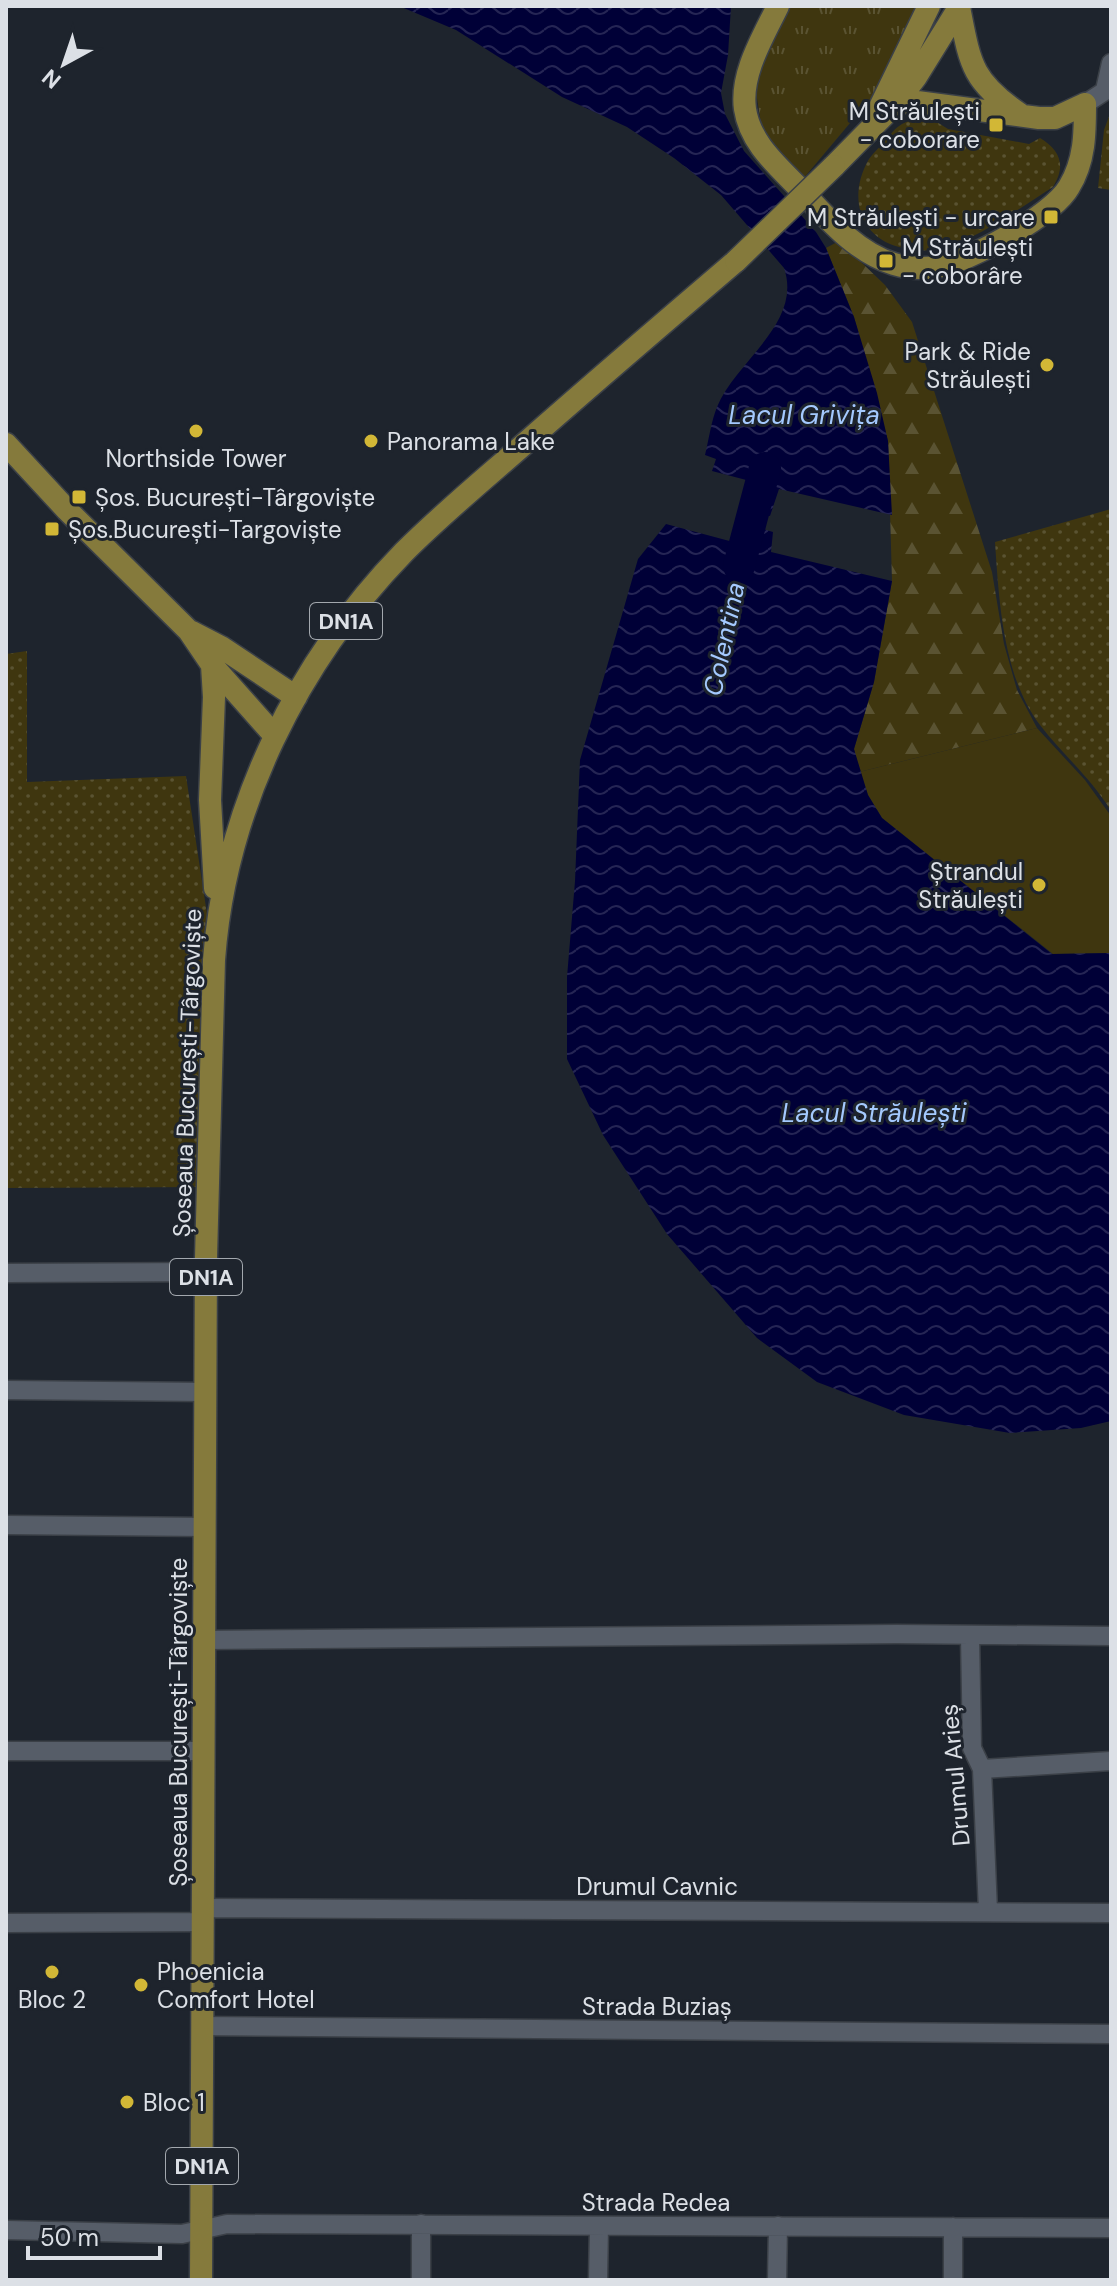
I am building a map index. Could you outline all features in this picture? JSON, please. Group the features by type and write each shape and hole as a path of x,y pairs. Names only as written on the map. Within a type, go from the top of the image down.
{"main road":[{"path":"778,6 757,49 746,87 745,108 750,130 762,150 836,226 867,250 896,264 921,268 964,259 1047,211 1062,197 1079,166 1085,134 1085,104 1055,118 1024,117 917,102 896,103"},
{"name":"DN1A","path":"855,145 878,111 929,6"},
{"path":"959,7 972,63 982,83 990,93 1024,117"},
{"path":"855,145 896,103 959,7"},
{"name":"Șoseaua București-Târgoviște","path":"201,2280 206,1272 212,1012 217,915 246,804 275,736 296,697 348,617 404,552 736,261 855,145"},
{"path":"6,444 67,510 189,631 212,665 275,736"},
{"path":"189,631 221,647 296,697"},
{"path":"212,665 211,824 217,915"}],"street":[{"path":"1085,104 1108,88 1111,63"},
{"path":"6,1273 206,1272"},
{"path":"6,1390 205,1392"},
{"path":"6,1525 205,1527"},
{"name":"Drumul Arieș","path":"970,1636 972,1748 982,1769 988,1911"},
{"path":"205,1640 1111,1636"},
{"path":"6,1751 204,1751"},
{"path":"982,1769 1111,1761"},
{"name":"Drumul Cavnic","path":"6,1923 202,1915 1111,1913"},
{"name":"Strada Buziaș","path":"202,2026 1111,2034"},
{"name":"Strada Redea","path":"6,2230 182,2234 227,2224 1111,2228"},
{"path":"421,2224 421,2280"},
{"path":"598,2280 599,2226"},
{"path":"777,2280 778,2226"},
{"path":"953,2227 953,2280"}],"green space":[{"path":"786,6 918,6 887,79 803,179 772,148 761,124 757,98 757,75"},
{"path":"1111,111 1111,190 1098,188 1104,130"},
{"path":"932,119 948,129 1029,144 1040,138 1053,148 1059,160 1059,172 1053,187 973,236 947,247 917,250 885,242 866,224 861,212 858,200 863,173 871,157 899,126 913,120"},
{"path":"839,241 885,285 912,322 992,572 1004,644 1017,690 1037,728 859,772 854,749 874,682 892,581 888,441 854,317 826,248"},
{"path":"1111,509 1111,811 1040,725 1018,684 1005,638 995,542"},
{"path":"27,651 27,782 186,776 214,960 207,1187 6,1188 6,654"},
{"name":"Ștrandul Străulești","path":"1037,728 1085,780 1111,816 1111,953 1053,954 882,818 859,772"}],"water":[{"name":"Lacul Grivița","path":"399,6 731,6 728,55 721,93 725,114 744,151 816,232 826,248 854,317 877,393 888,441 892,515 779,489 770,516 741,508 750,481 712,471 716,459 705,455 715,413 726,390 776,324 784,307 787,288 784,268 721,195 674,158 627,127 562,97 456,30"},
{"name":"Lacul Străulești","path":"743,523 773,532 771,552 892,581 874,682 854,749 868,795 882,818 1052,954 1111,953 1111,1421 1081,1428 1010,1433 904,1415 817,1382 757,1338 667,1234 603,1135 567,1059 567,977 580,760 638,559 666,524 737,543"}],"waterway":[{"name":"Colentina","path":"739,566 765,468"}],"place":[{"name":"M Străulești - coborare","path":"996,125"},
{"name":"M Străulești - urcare","path":"1051,217"},
{"name":"M Străulești - coborâre","path":"886,261"},
{"name":"Park & Ride Străulești","path":"1047,365"},
{"name":"Northside Tower","path":"196,431"},
{"name":"Panorama Lake","path":"371,441"},
{"name":"Șos. București-Târgoviște","path":"79,497"},
{"name":"Șos.București-Targoviște","path":"52,529"},
{"name":"Ștrandul Străulești","path":"1039,885"},
{"name":"Bloc 2","path":"52,1972"},
{"name":"Phoenicia Comfort Hotel","path":"141,1985"},
{"name":"Bloc 1","path":"127,2102"}]}
